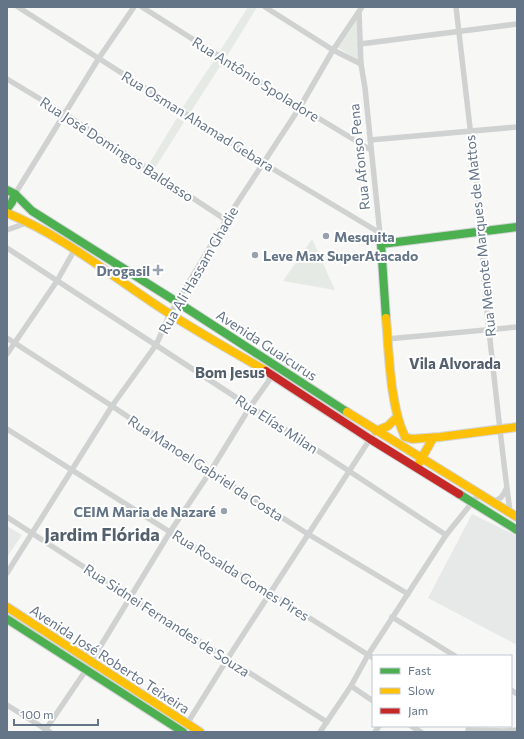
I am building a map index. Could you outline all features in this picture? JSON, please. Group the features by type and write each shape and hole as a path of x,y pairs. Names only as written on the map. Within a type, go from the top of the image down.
{"main road":[{"name":"Avenida Guaicurus","path":"7,190 17,191 32,211 177,302 370,439 517,530"},
{"path":"7,209 17,191"},
{"name":"Avenida Guaicurus","path":"7,213 29,222 170,314 275,372 376,431 513,515"},
{"path":"381,244 517,227"},
{"name":"Rua Afonso Pena","path":"381,244 387,339 397,417 401,432 405,437 410,439 433,438"},
{"path":"376,431 387,428 397,417"},
{"path":"416,467 433,438 517,427"},
{"name":"Avenida José Roberto Teixeira","path":"7,607 200,732"},
{"path":"7,619 182,732"}],"street":[{"name":"Rua Osman Ahamad Gebara","path":"18,7 263,163 380,233"},
{"path":"17,191 99,58 134,7"},
{"name":"Rua Antônio Spoladore","path":"142,7 371,150"},
{"path":"265,7 333,50 361,64"},
{"name":"Rua Menote Marques de Mattos","path":"456,7 482,231 482,256 499,429 506,487 513,515"},
{"name":"Rua Ali Hassam Ghadie","path":"7,573 112,406 156,344 170,314 226,220 300,107 333,50 360,10"},
{"name":"Rua Afonso Pena","path":"360,10 361,64 381,244"},
{"path":"360,44 517,24"},
{"name":"Rua José Domingos Baldasso","path":"7,79 65,114 226,220"},
{"path":"370,140 517,127"},
{"path":"7,230 29,222"},
{"path":"7,354 56,281 80,241"},
{"name":"Rua Elías Milan","path":"7,248 446,535"},
{"path":"387,339 517,327"},
{"name":"Rua Manoel Gabriel da Costa","path":"7,338 210,472 308,534 408,594"},
{"path":"7,705 46,731 86,670 170,532 210,472 250,407 275,372"},
{"name":"Rua Rosalda Gomes Pires","path":"7,429 371,657"},
{"path":"182,732 228,658 370,439"},
{"path":"493,502 500,500 504,495 506,487"},
{"path":"372,655 392,617 446,535 479,494"},
{"name":"Rua Sidnei Fernandes de Souza","path":"7,517 326,722"},
{"path":"392,617 453,655"},
{"path":"320,732 371,657"},
{"path":"351,686 372,700"},
{"path":"468,729 505,732 517,730"}],"shaded area":[{"path":"248,7 257,7 227,56 220,51"},
{"path":"357,17 359,61 337,47"},
{"path":"215,59 222,63 190,113 183,107"},
{"path":"177,118 184,122 155,168 149,164"},
{"path":"312,239 335,290 283,281"},
{"path":"472,514 517,536 517,645 428,598"},
{"path":"7,526 22,535 7,557"}],"traffic: fast":[{"path":"7,190 15,194 32,211 177,302 347,412"},
{"path":"7,209 15,194"},
{"path":"386,318 381,244 517,227"},
{"path":"459,494 517,530"},
{"path":"7,619 183,732"}],"traffic: slow":[{"path":"7,213 50,234 170,314 266,371"},
{"path":"386,318 393,395 396,410 405,437 412,439 440,437 517,427"},
{"path":"347,412 517,517"},
{"path":"376,431 388,426 397,417"},
{"path":"419,463 433,438"},
{"path":"7,607 200,732"}],"traffic: jam":[{"path":"266,371 370,439 459,494"}],"place":[{"name":"Mesquita","path":"326,236"},
{"name":"Leve Max SuperAtacado","path":"255,255"},
{"name":"Drogasil","path":"158,270"},
{"name":"CEIM Maria de Nazaré","path":"224,511"}],"district":[{"name":"Vila Alvorada","path":"455,363"},
{"name":"Bom Jesus","path":"230,372"},
{"name":"Jardim Flórida","path":"102,534"}]}
